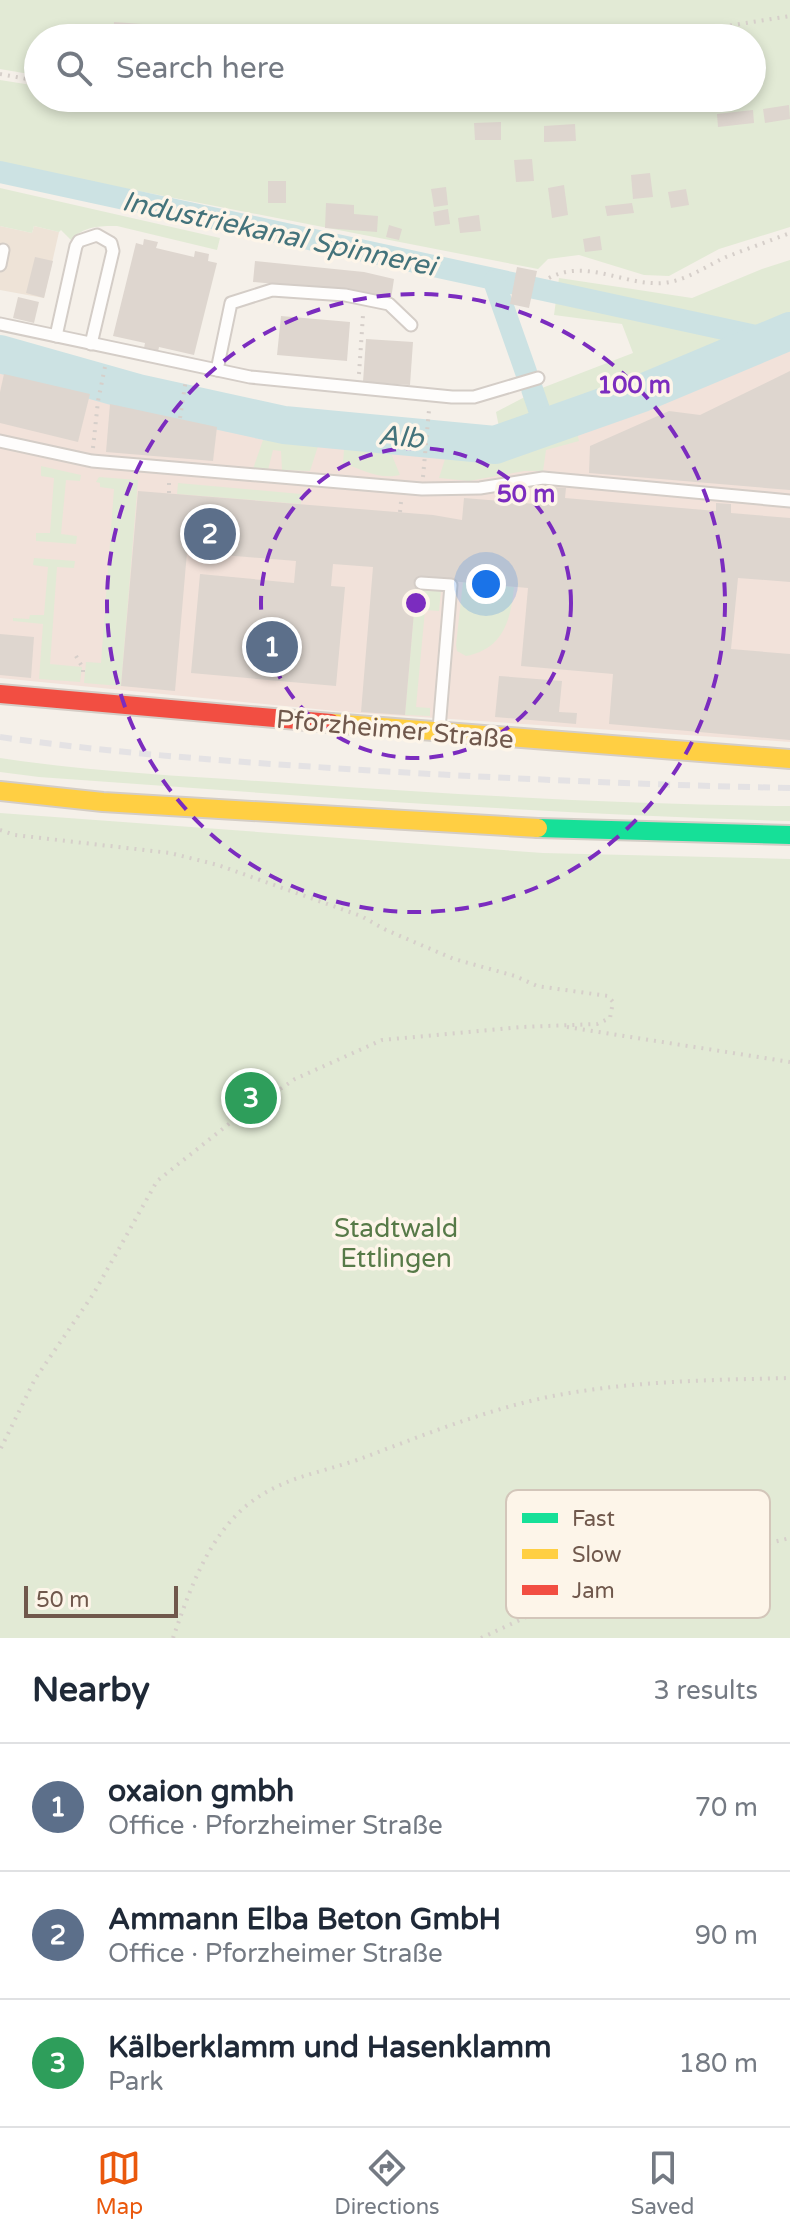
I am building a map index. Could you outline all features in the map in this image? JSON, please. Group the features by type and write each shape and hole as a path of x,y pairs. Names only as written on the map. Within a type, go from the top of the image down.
{"street":[{"name":"Pforzheimer Straße","path":"0,694 438,733 790,759"},
{"path":"0,791 103,802 561,829 790,835"}],"lane":[{"path":"56,336 76,246 79,241 97,235 111,243 113,251 91,344"},
{"path":"0,265 3,250"},
{"path":"217,370 231,303 272,290 389,304 411,325"},
{"path":"0,324 250,377 358,388 474,397 538,378"},
{"path":"0,441 92,461 422,489 480,488 543,478 790,501"},
{"path":"421,583 451,585 438,733"}],"path":[{"path":"739,24 790,16"},
{"path":"0,74 24,78"},
{"path":"549,278 563,271 589,270 630,281 662,283 678,280 790,233"},
{"path":"358,388 365,299"},
{"path":"92,461 103,371"},
{"path":"180,418 184,395"},
{"path":"422,489 428,425"},
{"path":"0,830 15,835 170,853 218,865 361,916 454,959 515,976 537,986 608,996 613,1002 610,1018 597,1024 382,1040 295,1079 230,1123 157,1181 94,1293 35,1379 0,1450"},
{"path":"555,1025 790,1062"},
{"path":"173,1638 193,1582 229,1523 273,1486 348,1463 457,1423 547,1398 677,1381 790,1378"},
{"path":"770,1543 790,1538"},
{"path":"481,1638 524,1618"}],"shaded area":[{"path":"0,226 32,233 34,226 59,232 44,298 0,290"},
{"path":"790,346 790,742 346,712 0,678 0,370 90,390 263,440 450,459 500,460 543,446"}],"green space":[{"path":"0,0 790,0 790,227 719,249 669,276 644,275 579,255 548,259 538,269 0,164 0,80 24,84 24,112 766,112 766,24 24,24 24,73 0,69"},
{"path":"0,188 220,238 217,250 117,226 87,229 71,240 61,230 34,226 32,233 0,226"},
{"path":"790,260 790,323 501,437 496,412 542,388 633,353 622,324 554,315 559,278 692,298"},
{"path":"577,432 579,441 546,450 543,471 524,471 469,481 439,478 445,459 513,455"},
{"path":"263,440 318,446 310,471 282,470 281,451 273,450 268,470 253,469"},
{"path":"344,449 391,453 400,475 378,475 343,463"},
{"path":"41,466 81,475 80,481 66,480 61,534 77,536 76,544 36,541 36,533 50,533 54,478 41,476"},
{"path":"99,477 138,480 121,686 84,683 86,662 101,663 114,489 100,487 100,483 96,482"},
{"path":"178,483 301,494 301,504 177,494"},
{"path":"34,558 75,561 74,568 57,567 50,664 82,667 80,682 39,679 43,624 13,621 13,618 29,619 30,615 44,615 48,567 33,565"},
{"path":"463,582 514,587 507,621 497,640 489,647 466,656 457,651 456,645"},
{"path":"416,588 441,590 439,611 425,610 416,707 430,708 430,716 405,715"},
{"path":"0,758 113,771 425,792 607,802 790,806 790,821 508,809 39,777 0,772"},
{"name":"Stadtwald Ettlingen","path":"0,813 543,853 790,859 790,1638 0,1638"}],"building":[{"path":"789,105 790,119 765,123 766,109"},
{"path":"753,112 754,123 718,127 717,114"},
{"path":"501,122 501,140 475,140 474,123"},
{"path":"575,124 576,141 544,142 544,126"},
{"path":"532,159 534,181 516,182 514,160"},
{"path":"650,173 653,197 633,199 631,175"},
{"path":"268,181 286,181 286,203 268,203"},
{"path":"564,185 568,215 552,218 548,188"},
{"path":"446,187 448,205 434,207 431,189"},
{"path":"686,189 689,205 671,208 668,192"},
{"path":"326,203 354,205 354,214 378,216 377,232 325,228"},
{"path":"632,203 634,213 607,216 605,206"},
{"path":"448,209 450,224 435,226 433,212"},
{"path":"479,215 481,231 460,233 458,218"},
{"path":"389,225 402,229 399,240 386,237"},
{"path":"600,236 602,250 585,252 583,239"},
{"path":"144,239 158,242 156,248 194,257 195,251 209,254 208,261 217,263 194,355 159,347 158,352 144,348 145,343 113,336 136,243 143,245"},
{"path":"35,257 53,261 44,298 26,293"},
{"path":"255,261 364,272 394,279 391,299 362,297 362,292 253,282"},
{"path":"517,267 537,271 529,308 510,304"},
{"path":"18,297 39,302 34,323 13,318"},
{"path":"281,316 350,322 347,361 277,355"},
{"path":"366,339 413,342 410,385 363,382"},
{"path":"790,371 790,490 589,473 590,446 669,411 700,415"},
{"path":"4,374 90,394 78,442 0,423 0,392"},
{"path":"110,404 217,427 213,461 106,452"},
{"path":"537,486 566,488 565,498 716,511 716,503 731,504 731,513 790,518 790,582 738,578 731,649 790,654 790,740 609,724 613,674 521,666 528,588 417,578 405,715 361,712 373,567 333,564 331,586 345,587 336,686 191,673 200,574 294,583 296,561 187,552 175,691 121,686 138,491 462,520 464,498 536,504"},
{"path":"0,634 34,637 31,678 0,675"},
{"path":"499,676 562,681 559,712 577,713 576,724 495,717"}],"waterway":[{"name":"Industriekanal Spinnerei","path":"0,172 770,339"},
{"path":"494,281 526,372"},
{"name":"Alb","path":"0,354 138,393 284,425 495,445 642,393 790,331"},
{"path":"532,389 545,427"}],"railway":[{"path":"0,737 142,754 332,768 790,788"}],"traffic: fast":[{"path":"538,828 790,835"}],"traffic: slow":[{"path":"331,723 790,759"},
{"path":"0,791 103,802 538,828"}],"traffic: jam":[{"path":"0,694 331,723"}],"place":[{"name":"Ammann Elba Beton GmbH","path":"210,534"},
{"name":"oxaion gmbh","path":"272,647"},
{"name":"Kälberklamm und Hasenklamm","path":"251,1098"}]}
